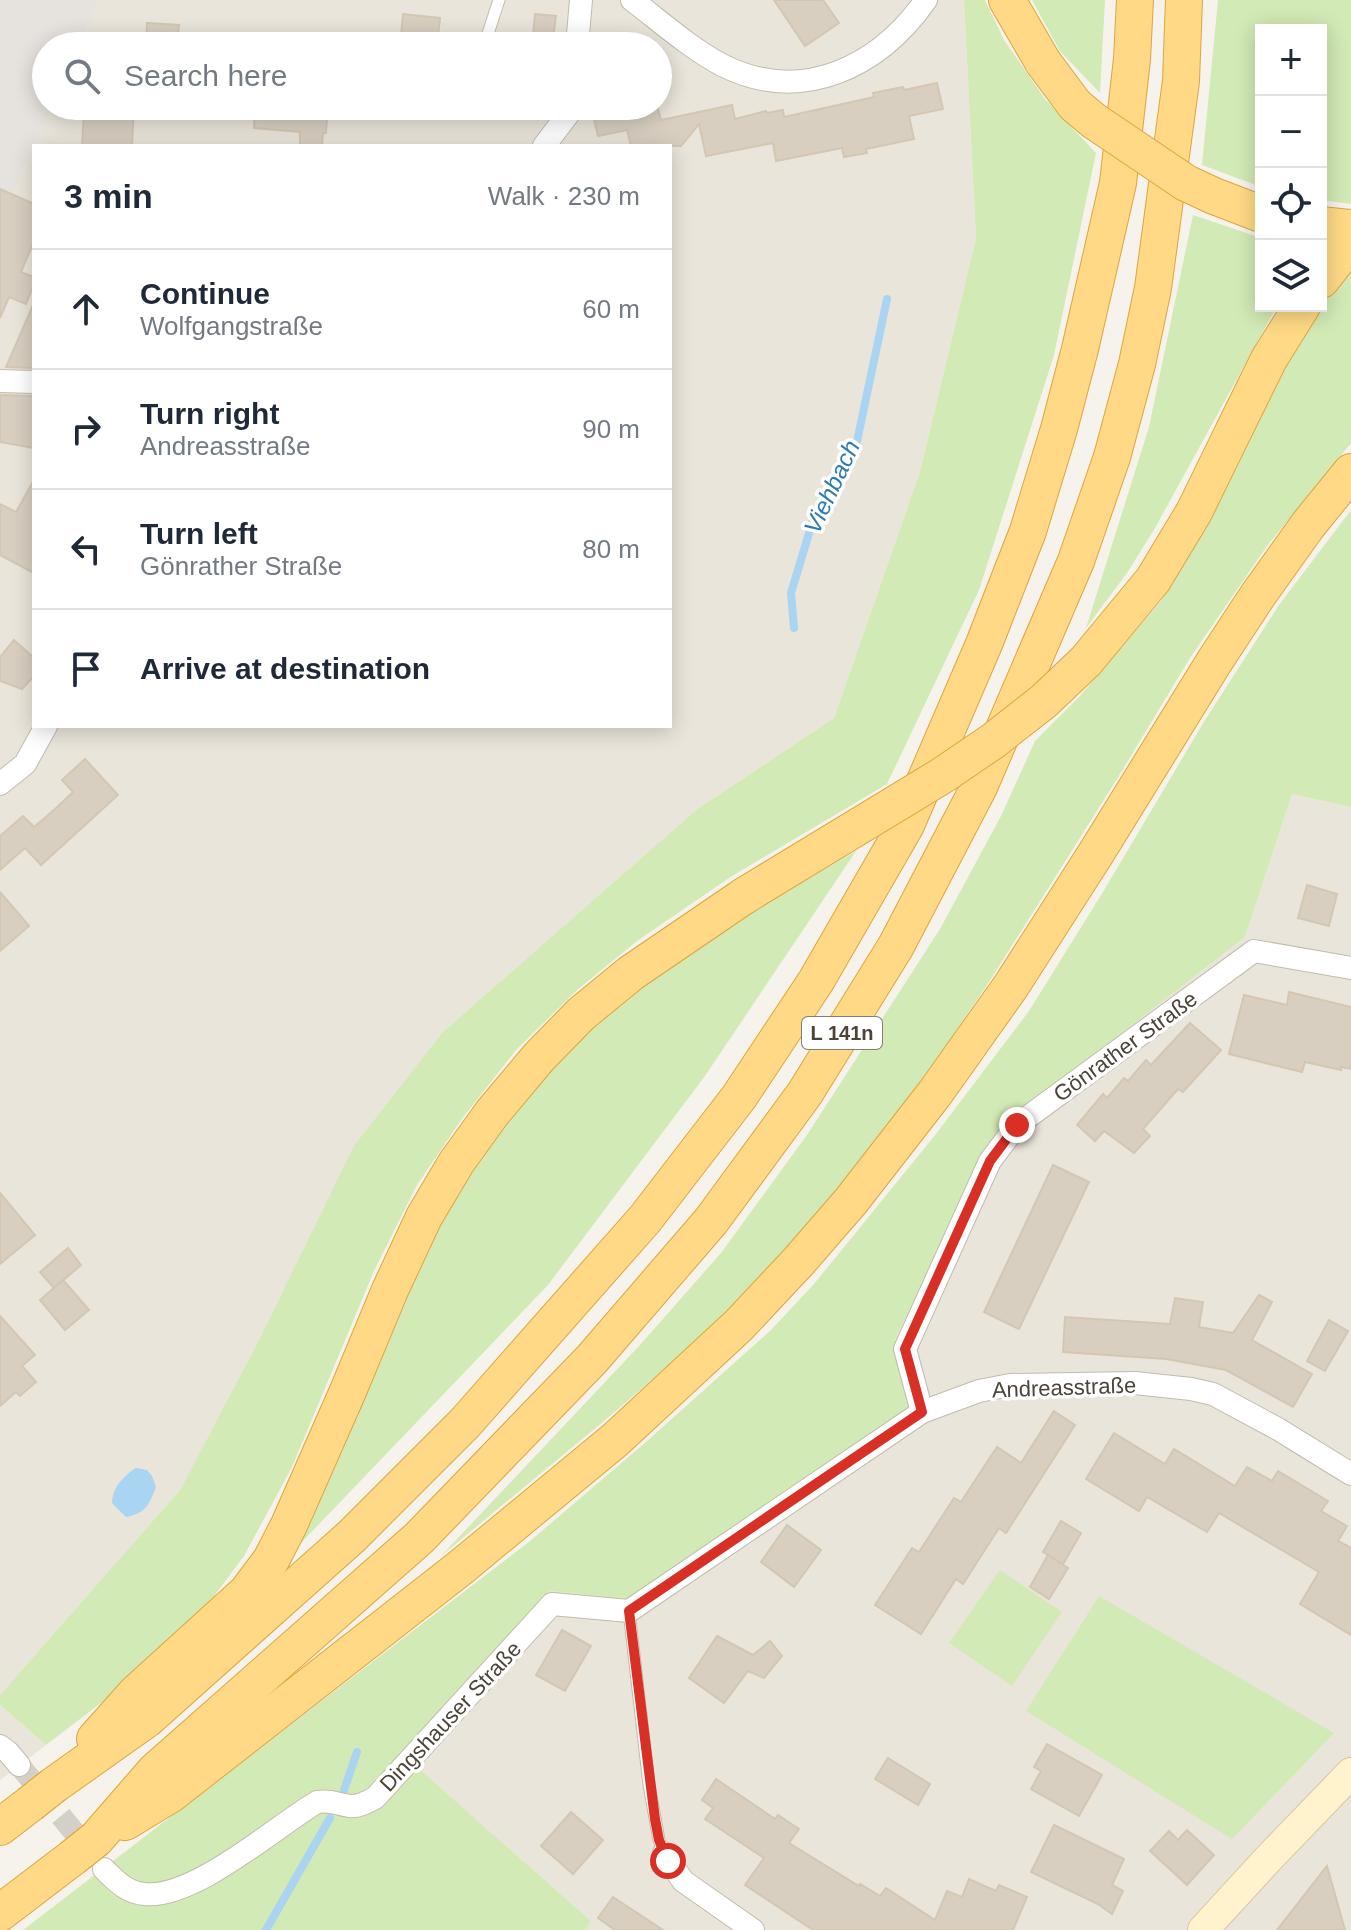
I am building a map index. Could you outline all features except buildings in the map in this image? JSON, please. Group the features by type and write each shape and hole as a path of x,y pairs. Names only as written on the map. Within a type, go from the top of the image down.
{"highway":[{"path":"1007,0 1043,62 1068,97 1094,121 1186,183 1255,212"},
{"name":"L 141n","path":"0,1827 147,1719 352,1536 465,1423 645,1219 739,1097 816,981 906,825 990,630 1028,531 1080,349 1118,183 1132,59 1135,0"},
{"name":"L 141n","path":"0,1913 91,1855 155,1771 419,1538 592,1359 720,1208 805,1093 896,946 979,787 1076,561 1112,457 1153,288 1181,81 1184,0"},
{"path":"1327,226 1351,228"},
{"path":"1327,272 1351,242"},
{"path":"42,1794 136,1693 247,1592 271,1560 424,1217 456,1163 492,1113 539,1057 581,1014 631,973 744,896 943,775 993,741 1044,701 1086,661 1153,580 1194,512 1269,359 1298,312"},
{"path":"91,1855 460,1568 615,1440 739,1325 799,1261 851,1201 926,1105 1011,986 1258,595 1351,472"}],"main road":[{"path":"1203,1930 1351,1773"}],"street":[{"path":"578,32 581,0"},
{"path":"632,0 700,53 746,75 777,82 802,82 852,66 892,38 912,20 926,0"},
{"path":"546,144 564,120"},
{"path":"0,381 32,382"},
{"path":"0,784 25,764 45,728"},
{"name":"Gönrather Straße","path":"922,1412 905,1349 990,1161 1017,1125 1254,951 1351,968"},
{"name":"Andreasstraße","path":"629,1611 922,1412 979,1391 1010,1385 1100,1382 1165,1385 1213,1394 1351,1474"},
{"name":"Dingshauser Straße","path":"91,1855 119,1884 134,1892 163,1893 228,1862 317,1802 330,1800 351,1806 362,1804 375,1798 552,1604 629,1611"},
{"path":"0,1746 19,1765"},
{"path":"664,1853 683,1881 753,1930"}],"lane":[{"path":"489,32 499,0"},
{"path":"629,1611 651,1796 664,1853"}],"shaded area":[{"path":"0,0 964,0 976,238 920,472 834,718 696,810 443,1032 261,1336 180,1490 0,1695"},
{"path":"0,0 98,0 84,32 32,32 32,120 45,120 0,221"},
{"path":"1292,794 1351,807 1351,1930 585,1930 591,1921 401,1754 550,1591 627,1599 895,1340 975,1174 1009,1121 1245,937"},
{"path":"0,1705 46,1745 0,1780"}],"green space":[{"path":"964,0 985,0 1004,40 1045,99 1096,153 1054,355 979,590 887,784 732,876 637,941 577,990 516,1050 461,1120 417,1185 374,1271 292,1467 244,1556 214,1596 135,1677 46,1745 0,1705 0,1695 180,1490 261,1336 354,1146 443,1032 696,810 834,718 920,472 976,238"},
{"path":"1032,0 1105,0 1100,93 1060,51"},
{"path":"1218,0 1351,0 1351,204 1327,201 1327,24 1255,24 1255,185 1202,165"},
{"path":"1193,215 1255,236 1255,312 1274,312 1155,528 1127,573 1086,628 1149,427"},
{"path":"1351,262 1351,443 1267,546 1190,658 989,982 920,1084 851,1176 766,1275 610,1416 441,1556 640,1345 721,1253 807,1135 940,929 1001,816 1035,741 1079,697 1162,600 1314,312 1327,312 1328,288"},
{"path":"1351,510 1351,807 1292,794 1245,937 1009,1121 975,1174 895,1340 915,1409 627,1599 550,1591 402,1754 591,1921 585,1930 23,1930 529,1542 770,1331 814,1284 936,1134 1029,1011 1205,720 1279,605"},
{"path":"856,851 705,1076 548,1285 300,1544 405,1287 463,1184 525,1098 599,1020 669,963"},
{"path":"1000,1570 1062,1612 1012,1686 949,1643"},
{"path":"1099,1596 1334,1733 1232,1839 1026,1711"}],"water":[{"path":"136,1468 147,1470 156,1487 146,1507 126,1517 112,1503 112,1498 119,1483"}],"waterway":[{"name":"Viehbach","path":"794,628 791,593 813,520 856,446 887,299"},
{"name":"Viehbach","path":"344,1790 357,1752"},
{"name":"Viehbach","path":"266,1930 330,1818"}],"tunnel":[{"path":"19,1765 93,1855"}],"route":[{"path":"668,1861 659,1840 649,1785 629,1611 922,1412 905,1349 990,1161 1017,1125"}]}
